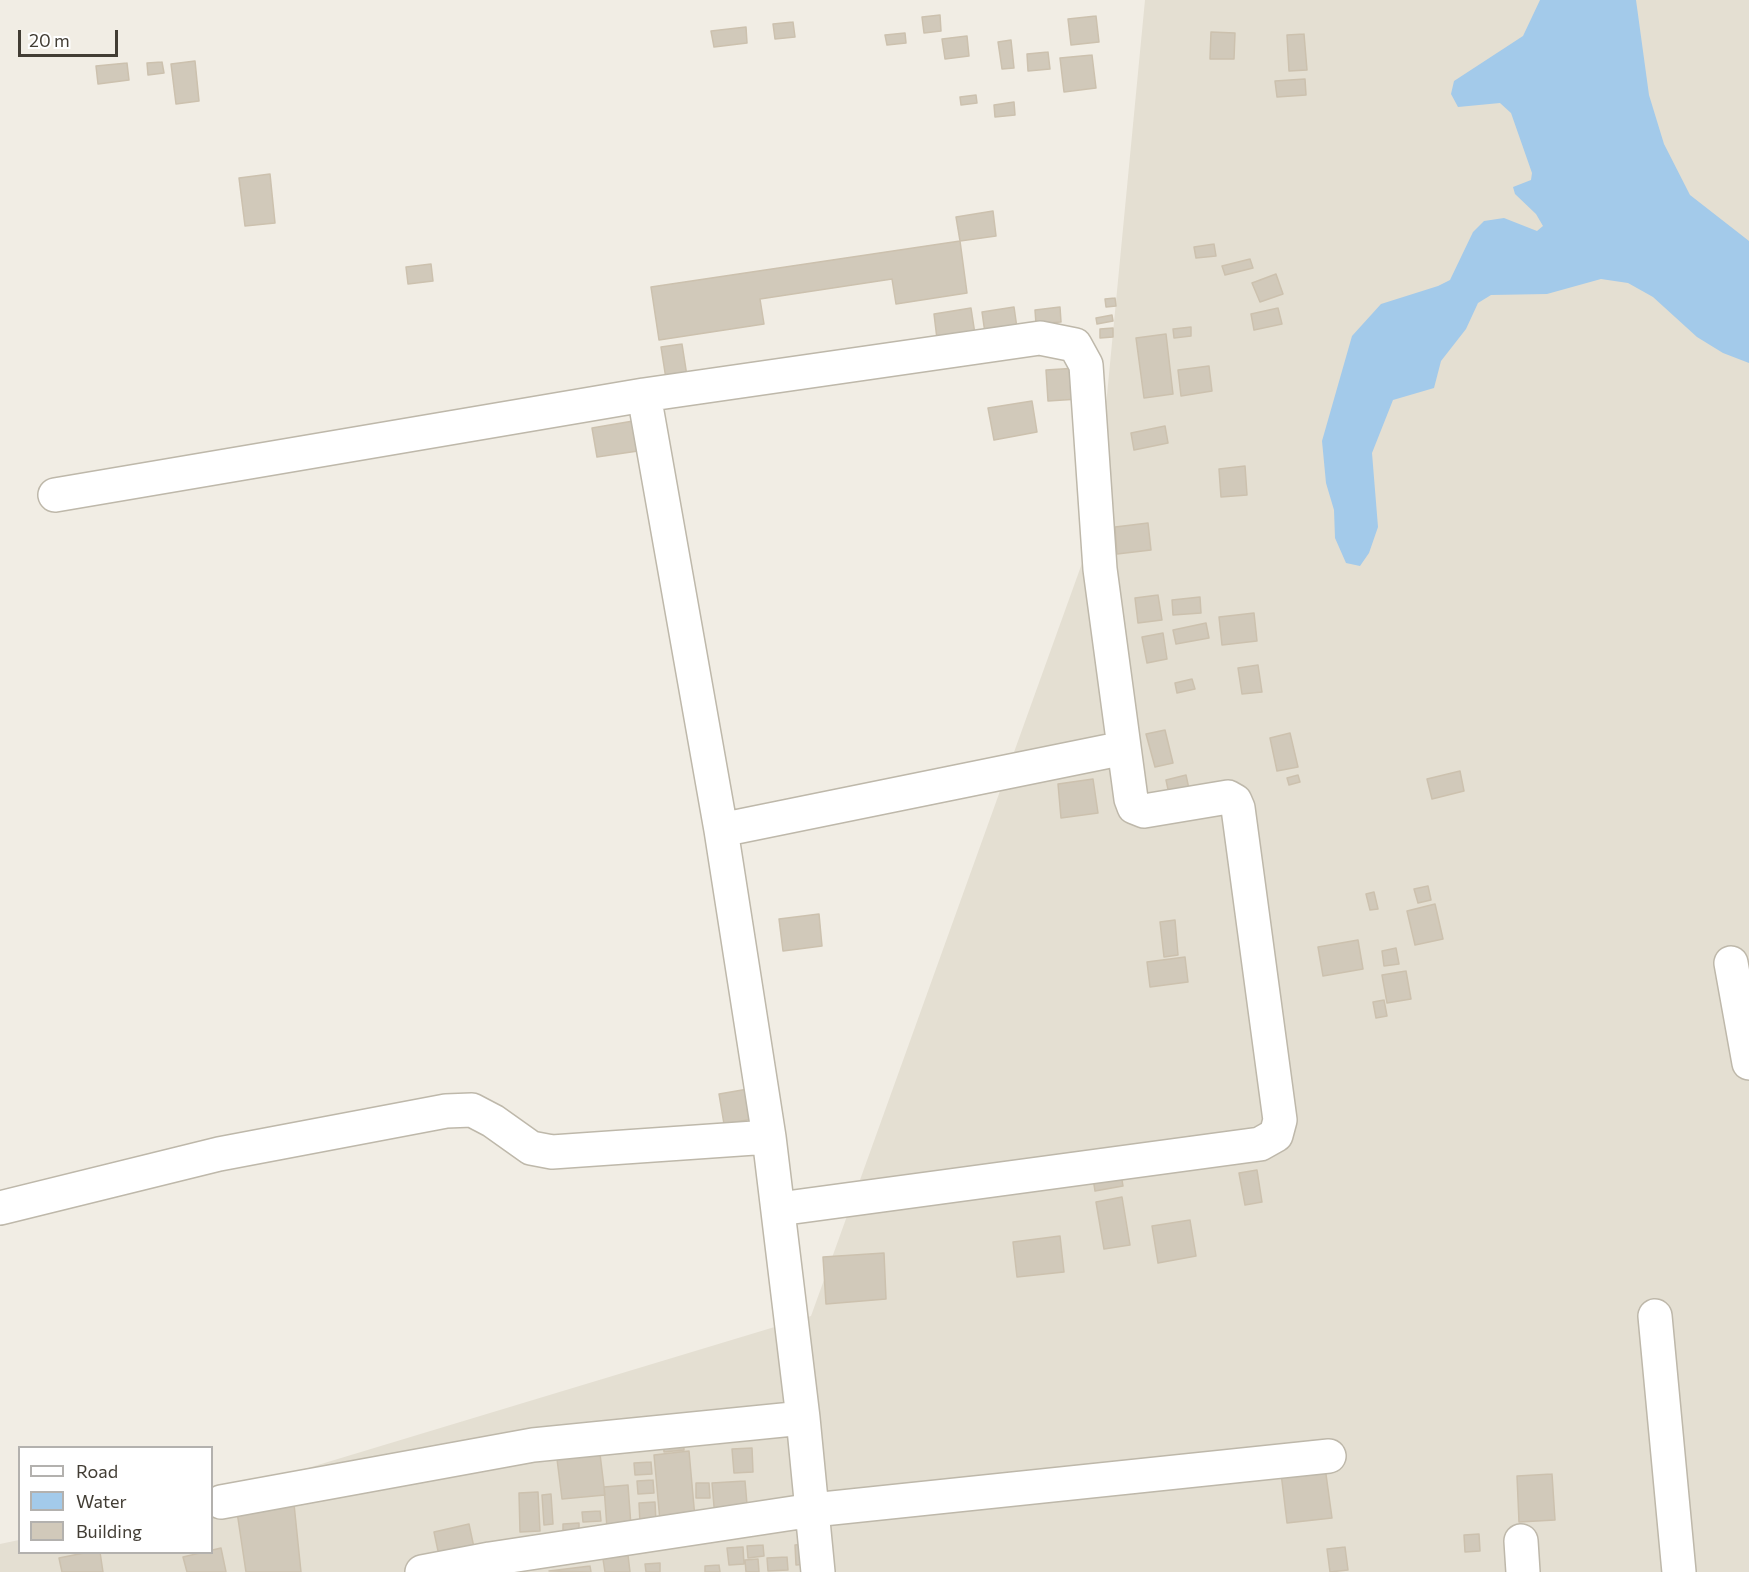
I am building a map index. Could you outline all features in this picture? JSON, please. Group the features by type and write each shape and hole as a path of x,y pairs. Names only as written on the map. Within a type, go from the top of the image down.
{"street":[{"path":"55,495 644,395 1040,338 1076,345 1086,365 1100,569 1134,807 1144,811 1228,797 1235,801 1238,808 1280,1120 1276,1134 1260,1144 779,1209"},
{"path":"644,395 721,830 769,1137 803,1418 818,1572"},
{"path":"721,830 1124,748"},
{"path":"1731,963 1749,1063"},
{"path":"0,1208 219,1154 446,1111 472,1110 493,1120 531,1148 552,1152 769,1137"},
{"path":"1655,1316 1678,1572"},
{"path":"220,1502 533,1445 803,1418"},
{"path":"422,1572 490,1559 813,1510 1329,1456"}],"shaded area":[{"path":"1145,0 1749,0 1749,1572 0,1572 0,1544 18,1540 18,1554 213,1554 213,1497 811,1316 1094,530"}],"water":[{"path":"1540,0 1636,0 1649,95 1664,144 1690,195 1749,241 1749,363 1723,353 1697,337 1653,297 1628,283 1601,279 1547,294 1491,295 1478,303 1466,329 1441,361 1434,388 1393,400 1372,453 1378,527 1369,553 1360,566 1346,563 1335,538 1334,510 1326,483 1322,441 1352,336 1381,304 1450,280 1473,232 1484,221 1504,218 1537,231 1543,226 1536,214 1515,194 1513,187 1531,180 1532,173 1511,113 1500,103 1458,107 1451,94 1454,81 1523,36"}],"building":[{"path":"940,15 941,31 924,33 922,17"},
{"path":"1096,16 1099,42 1071,45 1068,19"},
{"path":"793,22 795,37 775,39 773,24"},
{"path":"746,27 747,43 714,47 711,31"},
{"path":"1211,32 1235,33 1234,59 1210,59"},
{"path":"905,33 906,43 887,45 885,35"},
{"path":"1304,34 1307,70 1289,71 1287,35"},
{"path":"967,36 969,56 945,59 942,39"},
{"path":"1011,40 1014,68 1002,69 998,42"},
{"path":"1048,52 1050,69 1028,71 1027,54"},
{"path":"1092,55 1096,88 1064,92 1060,58"},
{"path":"195,61 199,101 176,104 171,64"},
{"path":"162,62 164,73 148,75 147,63"},
{"path":"127,63 129,80 98,84 96,66"},
{"path":"1305,79 1306,95 1277,97 1275,81"},
{"path":"976,95 977,103 961,105 960,97"},
{"path":"1014,102 1015,115 995,117 994,105"},
{"path":"270,174 275,223 245,226 239,178"},
{"path":"993,211 996,236 960,241 956,217"},
{"path":"960,241 967,293 896,304 892,279 760,299 764,324 659,340 651,287"},
{"path":"1214,244 1216,256 1196,258 1194,247"},
{"path":"1250,259 1253,268 1225,275 1222,266"},
{"path":"431,264 433,281 408,284 406,267"},
{"path":"1276,274 1283,294 1260,302 1252,283"},
{"path":"1115,298 1116,306 1106,307 1105,299"},
{"path":"1014,307 1017,328 985,333 982,312"},
{"path":"1060,307 1061,322 1036,324 1035,310"},
{"path":"971,308 975,334 937,339 934,314"},
{"path":"1278,308 1282,324 1254,330 1251,314"},
{"path":"1112,315 1113,321 1097,324 1096,318"},
{"path":"1191,327 1191,336 1174,338 1173,329"},
{"path":"1113,328 1113,337 1100,338 1100,329"},
{"path":"1166,334 1173,394 1144,398 1136,338"},
{"path":"682,344 687,376 666,379 661,347"},
{"path":"1209,366 1212,391 1181,396 1178,370"},
{"path":"1077,368 1079,399 1048,401 1046,370"},
{"path":"1032,401 1037,432 994,440 988,408"},
{"path":"633,421 638,451 597,457 592,428"},
{"path":"1165,426 1168,443 1134,450 1131,433"},
{"path":"1245,466 1247,495 1221,497 1219,469"},
{"path":"1148,523 1151,550 1117,554 1115,527"},
{"path":"1158,595 1162,620 1138,623 1135,598"},
{"path":"1200,597 1201,613 1173,615 1172,600"},
{"path":"1254,613 1257,641 1222,645 1219,617"},
{"path":"1206,623 1209,638 1176,644 1173,630"},
{"path":"1163,633 1167,659 1147,663 1142,637"},
{"path":"1258,665 1262,692 1242,694 1238,668"},
{"path":"1192,679 1195,689 1177,693 1175,683"},
{"path":"1165,730 1173,763 1155,767 1146,734"},
{"path":"1290,733 1298,767 1277,771 1270,738"},
{"path":"1460,771 1464,791 1432,799 1427,779"},
{"path":"1186,775 1189,789 1169,794 1166,780"},
{"path":"1298,775 1300,782 1289,785 1287,778"},
{"path":"1093,779 1098,813 1061,818 1058,784"},
{"path":"1428,886 1431,900 1418,903 1414,889"},
{"path":"1374,892 1378,909 1370,910 1366,894"},
{"path":"1435,904 1443,939 1415,945 1407,911"},
{"path":"819,914 822,946 783,951 779,919"},
{"path":"1175,920 1178,955 1164,957 1160,922"},
{"path":"1358,940 1363,969 1323,976 1318,947"},
{"path":"1396,948 1399,964 1384,966 1382,951"},
{"path":"1185,957 1188,982 1150,987 1147,962"},
{"path":"1406,971 1411,999 1387,1003 1382,975"},
{"path":"1384,1000 1387,1016 1376,1018 1373,1002"},
{"path":"748,1089 753,1119 724,1124 719,1094"},
{"path":"1120,1168 1123,1186 1095,1191 1092,1172"},
{"path":"1257,1170 1262,1202 1245,1205 1239,1173"},
{"path":"1122,1197 1130,1245 1104,1249 1096,1202"},
{"path":"1190,1220 1196,1256 1158,1263 1152,1226"},
{"path":"1060,1236 1064,1272 1017,1277 1013,1242"},
{"path":"884,1253 886,1299 826,1304 823,1257"},
{"path":"683,1436 684,1450 664,1452 663,1438"},
{"path":"752,1448 753,1472 734,1473 732,1449"},
{"path":"689,1451 695,1518 660,1521 654,1455"},
{"path":"600,1454 605,1495 562,1499 557,1459"},
{"path":"651,1462 652,1474 635,1475 634,1463"},
{"path":"1325,1467 1332,1518 1287,1523 1281,1473"},
{"path":"1552,1474 1555,1520 1519,1522 1517,1476"},
{"path":"653,1480 654,1493 638,1494 637,1481"},
{"path":"745,1481 748,1516 715,1518 712,1483"},
{"path":"696,1483 709,1483 710,1498 696,1498"},
{"path":"628,1485 631,1526 607,1528 604,1487"},
{"path":"538,1492 540,1531 520,1532 519,1493"},
{"path":"551,1494 553,1524 544,1525 542,1495"},
{"path":"655,1502 656,1522 640,1523 639,1503"},
{"path":"294,1504 301,1572 246,1572 237,1512"},
{"path":"600,1511 601,1521 583,1522 582,1512"},
{"path":"579,1523 579,1532 563,1533 563,1524"},
{"path":"469,1524 476,1557 441,1565 434,1532"},
{"path":"1479,1534 1480,1551 1465,1552 1464,1535"},
{"path":"805,1544 807,1564 796,1565 795,1545"},
{"path":"763,1545 764,1556 748,1558 747,1546"},
{"path":"743,1547 744,1564 729,1565 727,1548"},
{"path":"1345,1547 1348,1570 1330,1572 1327,1549"},
{"path":"221,1548 226,1572 187,1572 183,1557 213,1554 213,1550"},
{"path":"79,1554 100,1554 103,1572 62,1572 59,1558"},
{"path":"628,1555 630,1572 605,1572 603,1559"},
{"path":"787,1557 788,1570 768,1571 767,1558"},
{"path":"758,1559 759,1572 746,1572 745,1560"},
{"path":"660,1563 660,1572 646,1572 645,1564"},
{"path":"719,1565 720,1572 705,1572 705,1566"},
{"path":"590,1566 591,1572 549,1571"}]}
